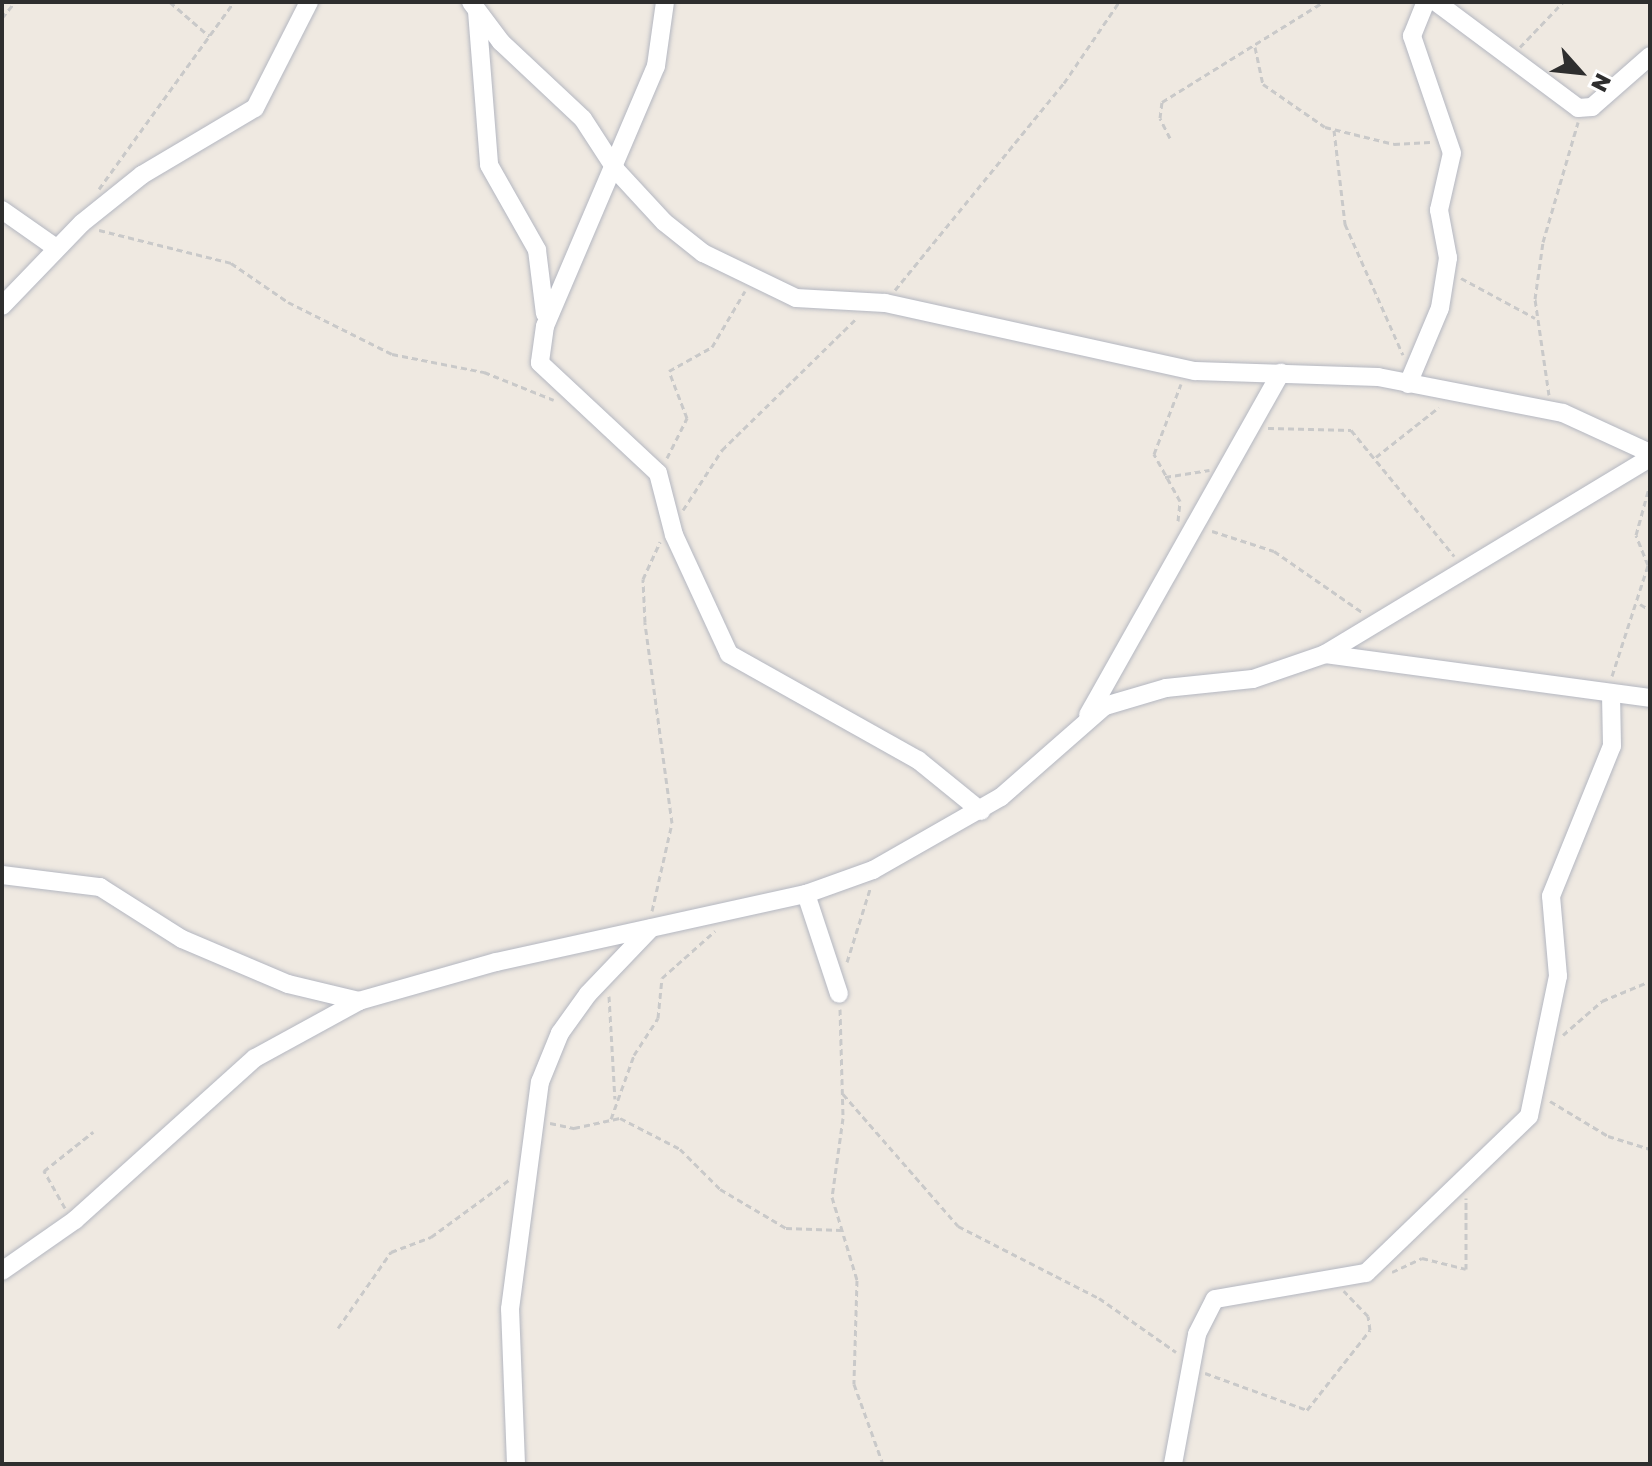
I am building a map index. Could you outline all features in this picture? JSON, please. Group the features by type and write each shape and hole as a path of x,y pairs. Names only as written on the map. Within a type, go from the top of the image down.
{"street":[{"path":"2,306 56,248 96,212 172,154 255,108 309,2"},
{"path":"545,326 616,170 656,66 665,2"},
{"path":"1411,378 1447,269 1439,210 1452,165 1449,137 1412,36 1426,2"},
{"path":"1436,2 1583,109 1650,56"},
{"path":"474,7 583,119 616,170 682,237 751,276 807,302 878,302 1187,370 1411,378 1453,394 1553,410 1650,456"},
{"path":"474,7 489,165 537,250 545,326 540,363 658,473 671,527 729,654 918,760 981,811"},
{"path":"2,210 56,248"},
{"path":"1086,719 1199,528 1224,470 1281,373"},
{"path":"2,1271 75,1220 255,1058 359,1001 652,927 806,894 873,870 981,811 1086,719 1134,694 1253,679 1325,654 1650,456"},
{"path":"1325,654 1556,681 1611,695 1650,698"},
{"path":"1173,1464 1197,1334 1218,1296 1344,1282 1366,1273 1465,1186 1519,1132 1534,1101 1544,1062 1559,960 1551,896 1612,746 1611,695"},
{"path":"2,875 100,887 194,944 288,984 359,1001"},
{"path":"806,894 839,994"},
{"path":"516,1464 510,1309 536,1120 555,1042 614,965 652,927"}],"path":[{"path":"2,18 15,2"},
{"path":"170,2 209,36"},
{"path":"96,212 101,182 234,2"},
{"path":"652,927 672,823 650,696 655,656 643,579 671,527 722,450 878,302 1064,83 1119,2"},
{"path":"1170,138 1160,118 1162,102 1323,2"},
{"path":"1509,58 1563,2"},
{"path":"1255,47 1263,84 1334,130 1411,146 1449,137"},
{"path":"1553,410 1535,318 1543,242 1583,109"},
{"path":"1334,130 1345,224 1373,279 1378,310 1411,378"},
{"path":"79,226 231,263 288,302 392,354 484,372 558,402"},
{"path":"1447,269 1535,318"},
{"path":"658,473 687,418 669,371 712,347 751,276"},
{"path":"1187,370 1154,454 1180,501 1175,520 1274,551 1376,622"},
{"path":"1376,457 1453,394"},
{"path":"1250,427 1342,425 1376,457 1464,568"},
{"path":"1164,477 1224,470"},
{"path":"1611,695 1648,565 1636,516 1650,484"},
{"path":"1638,603 1650,610"},
{"path":"846,965 873,870"},
{"path":"611,1119 616,1102 658,1018 662,978 736,908"},
{"path":"614,965 605,1017 616,1102"},
{"path":"1544,1062 1583,1015 1650,981"},
{"path":"839,994 843,1094 831,1179 841,1230 857,1280 854,1384 883,1464"},
{"path":"843,1094 958,1226 1099,1298 1193,1368 1307,1410 1370,1330 1368,1316 1345,1298 1344,1282"},
{"path":"1534,1101 1553,1102 1608,1136 1650,1149"},
{"path":"536,1120 574,1128 611,1119 680,1149 720,1189 786,1228 841,1230"},
{"path":"75,1220 44,1171 93,1132"},
{"path":"338,1328 391,1252 431,1237 531,1163"},
{"path":"1388,1273 1422,1258 1466,1269 1465,1186"}]}
